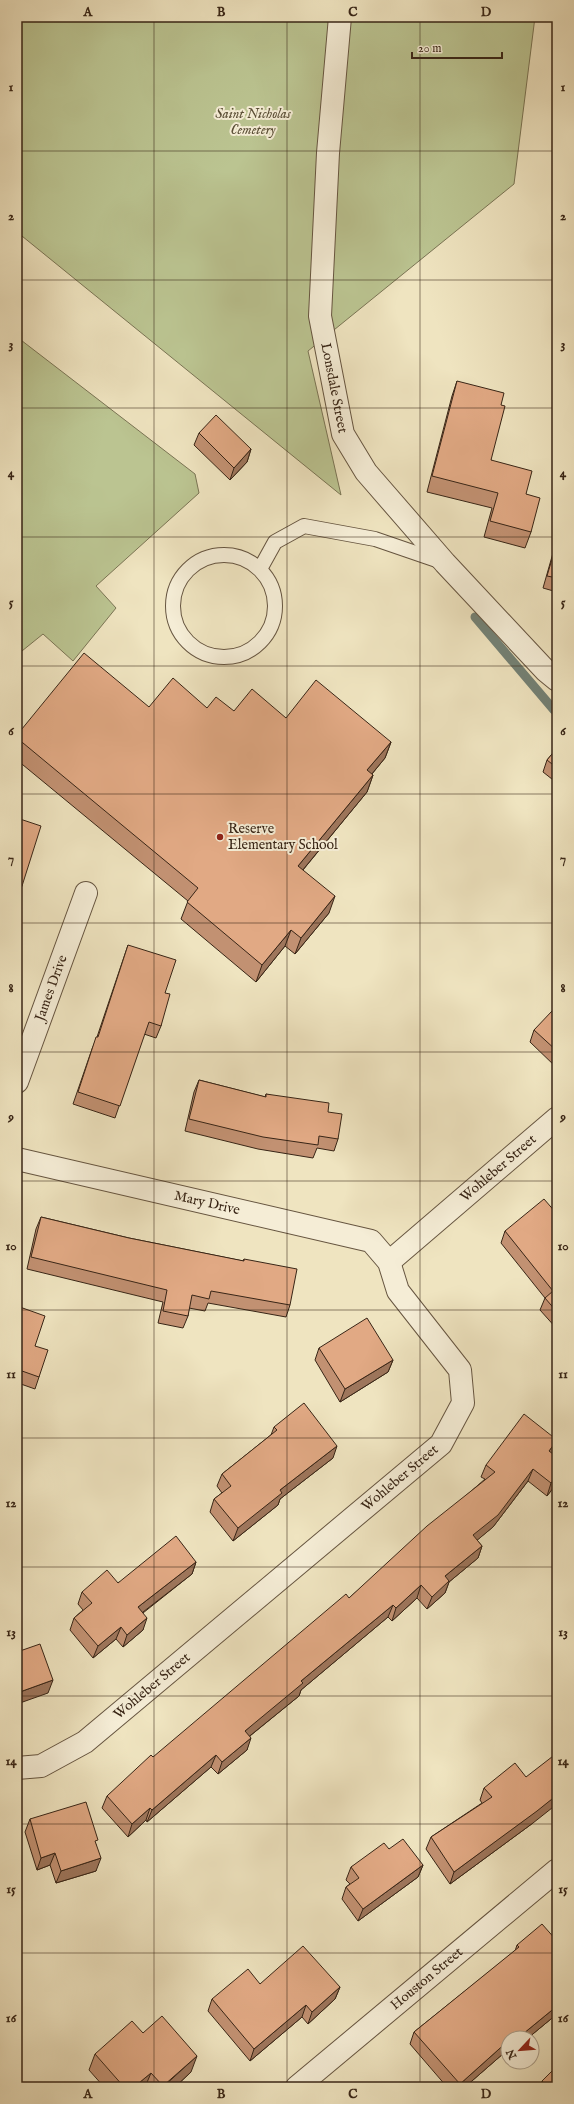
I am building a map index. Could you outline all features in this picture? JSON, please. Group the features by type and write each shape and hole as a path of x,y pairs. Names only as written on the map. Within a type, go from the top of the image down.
{"street":[{"name":"Lonsdale Street","path":"340,17 328,153 320,316 343,434 366,472 445,563 546,671 557,680"},
{"name":"James Drive","path":"17,1082 86,893"},
{"name":"Wohleber Street","path":"17,1768 41,1766 85,1742 441,1444 464,1403 460,1370 398,1291 389,1262 556,1121"},
{"name":"Mary Drive","path":"17,1159 371,1241 389,1262"},
{"name":"Houston Street","path":"297,2087 557,1870"}],"lane":[{"path":"260,569 275,542 304,526 375,539 445,563"},
{"path":"222,554 238,556 260,569 273,589 276,604 273,622 260,643 242,654 219,657 194,648 181,635 174,618 172,603 177,585 183,574 196,562 222,554"}],"green space":[{"name":"Saint Nicholas Cemetery","path":"17,17 535,17 514,184 308,351 341,495 17,232"},
{"path":"17,337 195,474 199,493 96,586 116,608 73,661 43,634 17,655"}],"building":[{"path":"457,381 504,393 501,405 505,406 491,460 532,471 526,494 540,498 531,532 490,521 498,493 432,476"},
{"path":"216,415 251,449 234,468 199,433"},
{"path":"557,542 557,578 547,576"},
{"name":"Reserve Elementary School","path":"84,653 149,707 173,678 207,708 216,697 234,711 252,689 286,718 316,680 391,742 367,770 373,775 298,866 335,896 301,938 291,930 262,965 187,902 198,888 17,738 17,735"},
{"path":"557,748 557,768 547,760"},
{"path":"17,818 41,826 22,886 18,885 17,889"},
{"path":"128,945 176,960 165,993 170,994 161,1026 149,1022 120,1106 78,1092 96,1037 98,1037"},
{"path":"552,1011 557,1015 557,1051 534,1030"},
{"path":"199,1080 266,1097 266,1094 329,1103 328,1112 342,1114 338,1139 319,1136 318,1145 263,1137 189,1119"},
{"path":"544,1199 557,1214 557,1312 545,1298 553,1291 505,1231"},
{"path":"41,1217 129,1238 244,1261 244,1259 297,1269 290,1305 211,1291 209,1299 192,1295 188,1316 163,1311 167,1290 31,1257"},
{"path":"17,1306 45,1316 35,1346 48,1350 39,1377 22,1371 17,1386"},
{"path":"367,1318 393,1360 345,1389 319,1348"},
{"path":"304,1403 337,1446 280,1490 282,1493 238,1528 214,1499 231,1486 222,1474 277,1430 274,1427"},
{"path":"524,1414 557,1440 549,1451 557,1457 557,1476 551,1483 533,1469 498,1515 473,1535 482,1546 445,1576 449,1581 432,1597 421,1585 396,1608 393,1605 301,1681 303,1683 245,1731 251,1738 222,1762 216,1755 152,1810 150,1808 132,1824 107,1796 151,1755 153,1757 346,1594 349,1598 427,1526 495,1472 486,1465"},
{"path":"176,1536 196,1562 138,1607 147,1618 127,1635 121,1627 98,1646 74,1618 92,1603 82,1592 107,1570 118,1583"},
{"path":"40,1644 53,1680 17,1693 17,1652"},
{"path":"557,1753 557,1795 454,1872 431,1837 492,1797 484,1788 515,1763 526,1777"},
{"path":"86,1802 98,1840 95,1841 101,1858 61,1871 55,1853 41,1858 30,1819"},
{"path":"403,1839 423,1865 363,1909 346,1887 359,1878 351,1867 384,1843 389,1849"},
{"path":"542,1924 557,1941 557,2006 528,2030 500,2030 500,2048 460,2084 414,2032 519,1947 517,1945"},
{"path":"303,1946 340,1987 312,2012 306,2005 254,2049 212,1999 248,1969 260,1984"},
{"path":"162,2016 197,2056 163,2086 151,2073 134,2087 124,2087 95,2054 132,2021 143,2033"},
{"path":"557,2066 557,2087 548,2087 542,2081"}],"waterway":[{"path":"475,617 554,710"}],"place":[{"name":"Reserve Elementary School","path":"220,837"}]}
